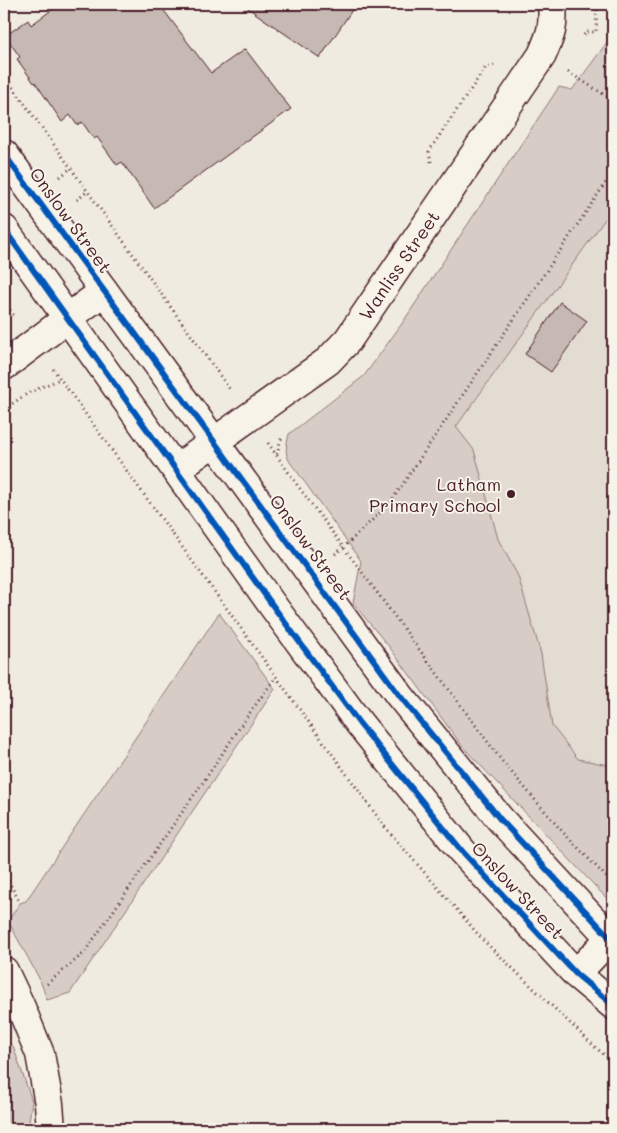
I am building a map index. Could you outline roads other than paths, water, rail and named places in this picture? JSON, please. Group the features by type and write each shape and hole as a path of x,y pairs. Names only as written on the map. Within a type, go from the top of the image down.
{"street":[{"name":"Wanliss Street","path":"176,469 328,361 348,340 542,55 551,34 553,20 552,4"},
{"name":"Onslow Street","path":"4,154 400,696 494,812 612,939"},
{"name":"Onslow Street","path":"4,229 273,606 359,723 462,851 576,974 613,1005"},
{"path":"4,366 104,291"},
{"path":"576,974 612,939"},
{"path":"11,991 40,1054 49,1104 50,1129"}],"place":[{"name":"Latham Primary School","path":"511,494"}]}
